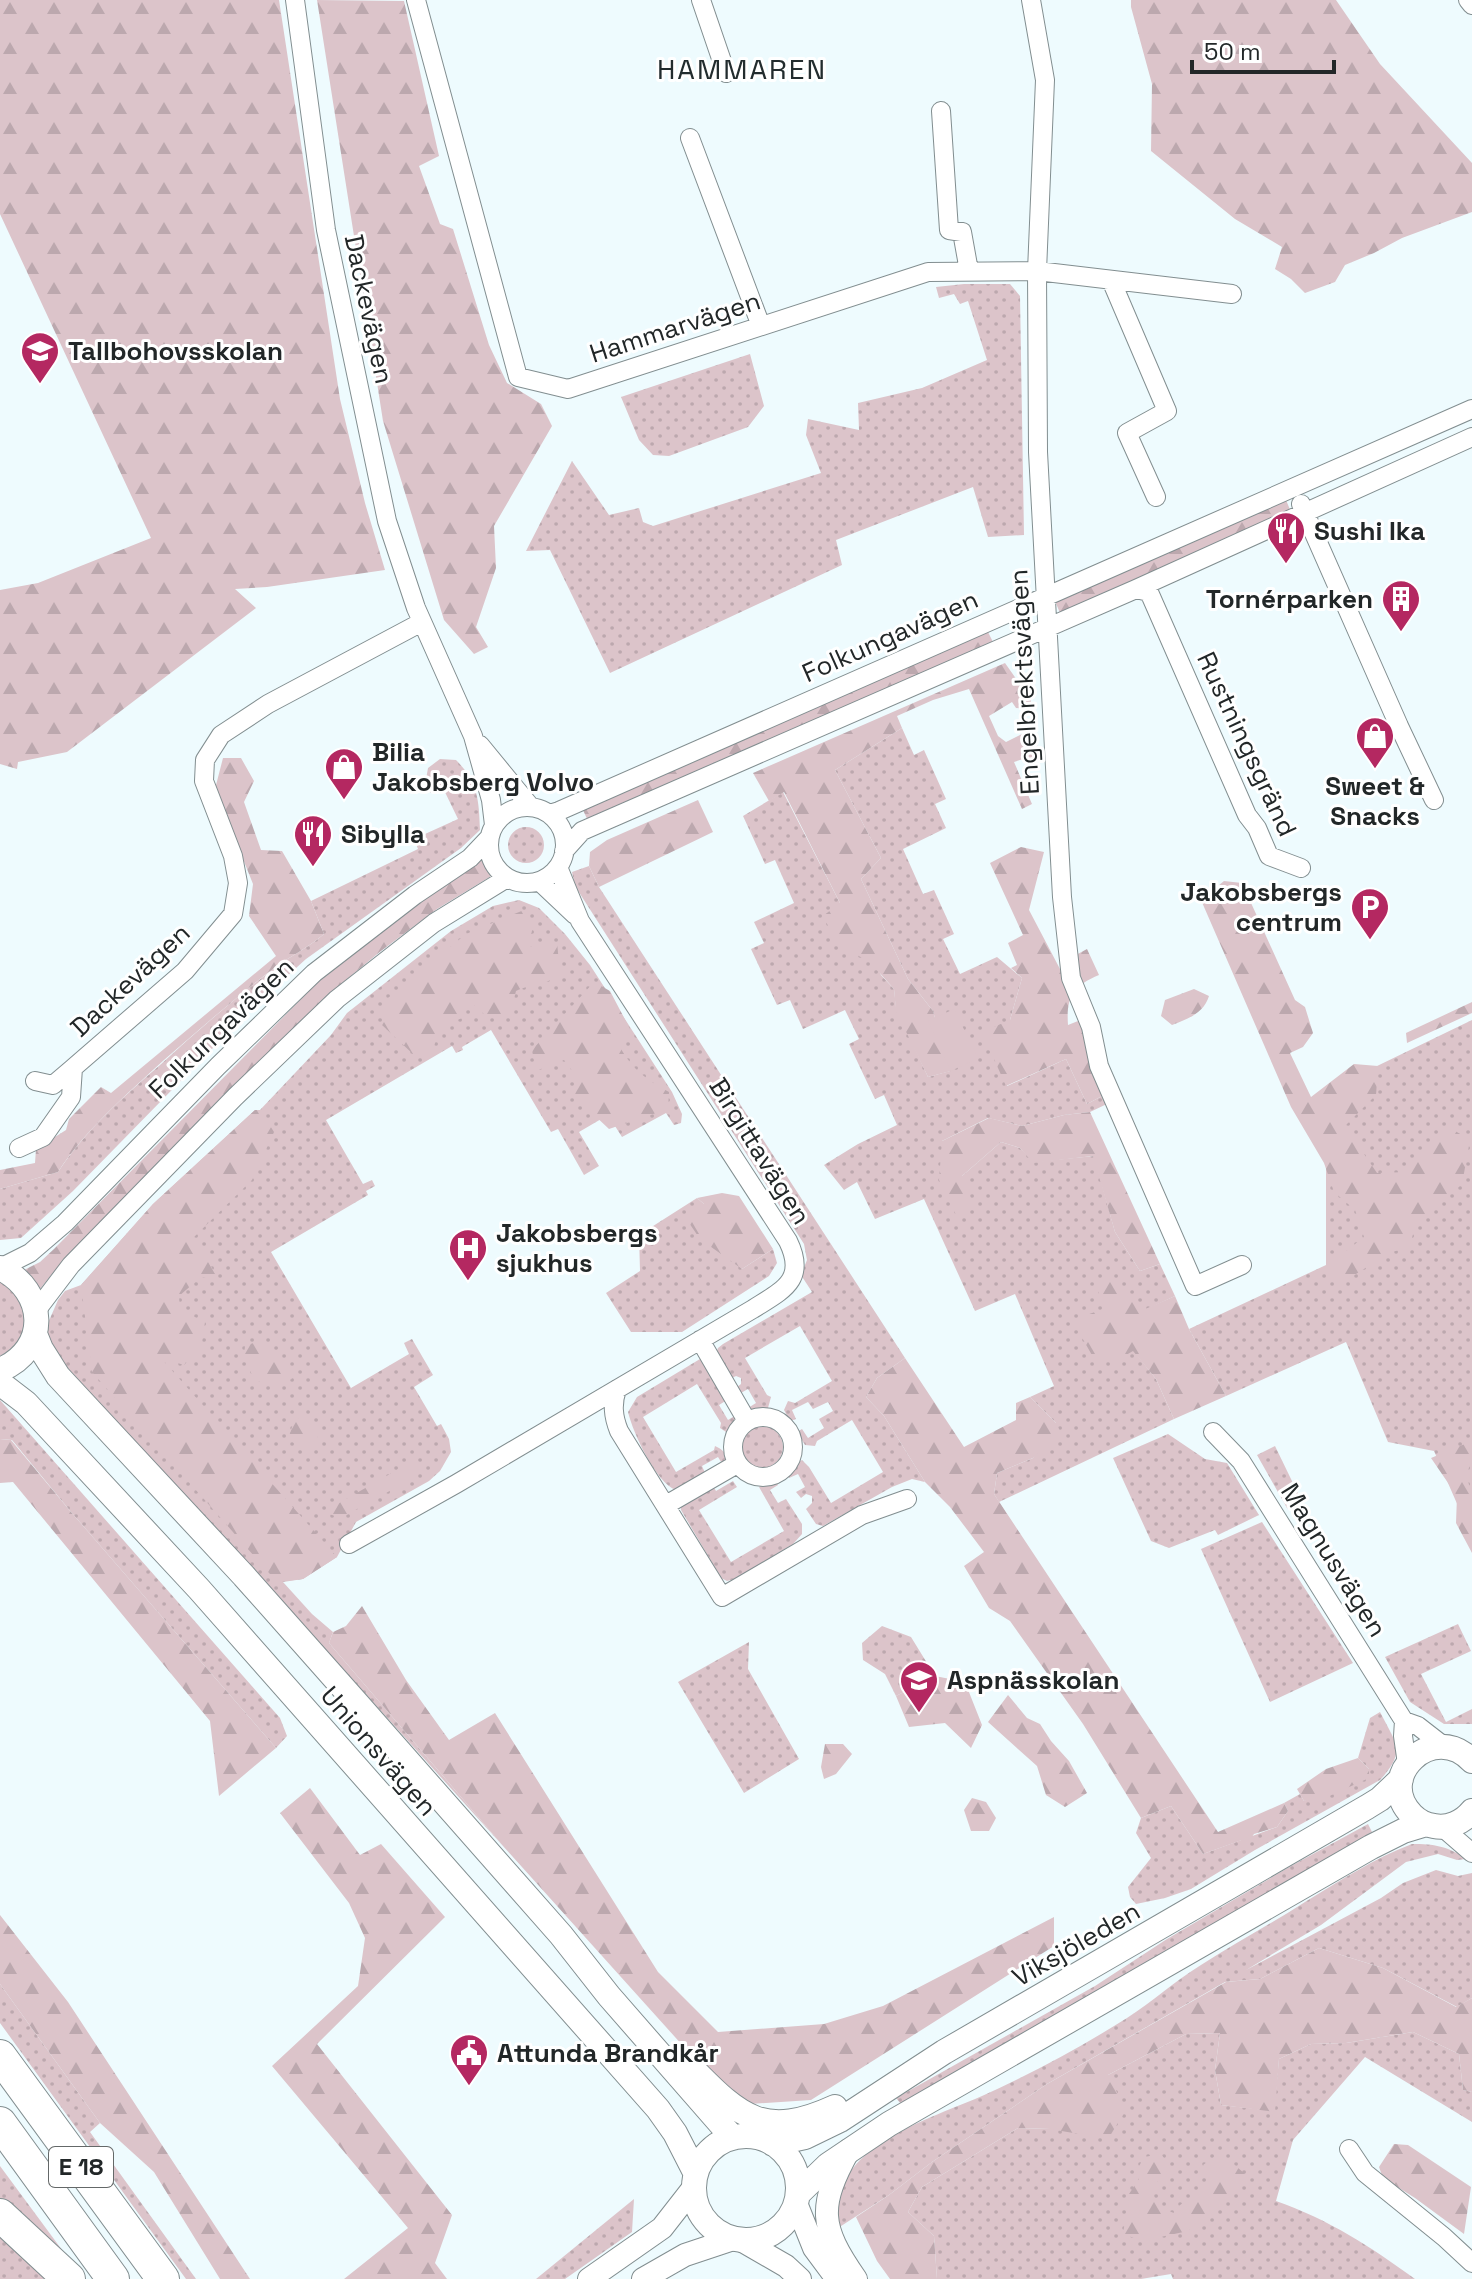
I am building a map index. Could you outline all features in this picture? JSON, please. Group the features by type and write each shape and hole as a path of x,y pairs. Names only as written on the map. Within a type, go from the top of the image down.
{"highway":[{"name":"E 18","path":"0,2056 163,2279"},
{"name":"E 18","path":"0,2123 113,2279"},
{"path":"0,2215 69,2279"}],"main road":[{"name":"Unionsvägen","path":"0,1268 13,1274 32,1297 41,1349 58,1376 244,1576 561,1935 609,1996 733,2138"},
{"path":"0,1370 21,1358 29,1347 36,1323"},
{"name":"Unionsvägen","path":"0,1383 26,1403 199,1589 658,2109 675,2133 695,2180"},
{"name":"Viksjöleden","path":"773,2144 805,2137 832,2125 944,2052 1367,1807 1380,1799 1419,1753 1433,1747 1461,1751"},
{"path":"1404,1771 1403,1801 1408,1810 1434,1826"},
{"path":"797,2199 797,2179 784,2153 773,2144 754,2137 733,2138 714,2147 700,2164 695,2180 697,2208 718,2232 737,2240 753,2240 775,2232 791,2214 797,2199 828,2165 889,2124 1357,1854 1403,1831 1456,1824 1472,1811"},
{"name":"Unionsvägen","path":"561,1935 732,2107 763,2121 799,2120 815,2115 944,2052"}],"street":[{"name":"Dackevägen","path":"295,0 326,230 387,521 422,622 473,736 491,800 491,831"},
{"name":"Hammarvägen","path":"417,0 518,377 568,389 928,272 1037,271 1232,294"},
{"path":"701,0 726,73"},
{"name":"Engelbrektsvägen","path":"1031,0 1045,80 1037,271 1038,452 1062,897 1071,978 1090,1021 1099,1066 1195,1286 1242,1265"},
{"path":"1468,0 1472,5"},
{"path":"941,111 949,230 962,232 969,271"},
{"path":"690,138 761,326"},
{"path":"1111,280 1167,411 1127,433 1156,497"},
{"name":"Folkungavägen","path":"549,814 1472,409"},
{"name":"Folkungavägen","path":"561,859 582,831 1136,589 1472,437"},
{"path":"1294,486 1434,800"},
{"name":"Rustningsgränd","path":"1136,589 1149,592 1247,815 1257,828 1269,856 1301,868"},
{"name":"Dackevägen","path":"19,1148 43,1137 71,1097 73,1068 185,971 233,914 238,883 233,856 204,781 205,760 221,735 268,704 422,622"},
{"name":"Dackevägen","path":"473,736 530,806"},
{"path":"530,806 549,814 562,829 561,859 551,875 539,881 522,883 499,872 488,848 491,831 509,811 530,806"},
{"name":"Folkungavägen","path":"0,1268 30,1253 65,1223 314,973 404,903 470,858 491,831"},
{"name":"Birgittavägen","path":"561,859 580,921"},
{"path":"36,1323 71,1265 235,1097 337,999 434,923 507,878"},
{"name":"Birgittavägen","path":"349,1544 700,1340 785,1289 793,1278 794,1253 739,1163 580,921 539,881"},
{"path":"35,1081 53,1085 73,1068"},
{"path":"700,1340 747,1421"},
{"path":"617,1389 613,1402 619,1431 722,1597 862,1515 907,1499"},
{"path":"765,1417 785,1426 793,1445 787,1466 766,1478 747,1474 737,1464 732,1450 733,1439 747,1421 765,1417"},
{"name":"Magnusvägen","path":"1213,1432 1241,1461 1404,1721 1404,1771"},
{"path":"666,1505 737,1464"},
{"name":"Magnusvägen","path":"1404,1721 1461,1751"},
{"path":"1434,1826 1472,1853"},
{"path":"1349,2149 1365,2173 1472,2263"},
{"path":"849,2150 832,2181 826,2209 829,2232 856,2279"},
{"path":"589,2279 662,2228 695,2180"},
{"path":"797,2199 814,2248 837,2279"},
{"path":"643,2279 685,2255 737,2240 786,2266 800,2279"}],"green space":[{"path":"0,0 279,0 340,399 385,570 235,589 256,608 67,752 18,762 17,769 0,764 0,590 38,583 151,538 0,214"},
{"path":"317,0 404,1 439,156 419,166 440,224 453,229 489,345 507,383 541,404 552,426 494,526 496,568 476,627 488,647 474,654 444,620 383,421"},
{"path":"1131,0 1336,0 1380,64 1472,163 1472,212 1402,238 1345,265 1335,282 1305,293 1275,269 1282,247 1235,219 1151,151 1152,84"},
{"path":"1010,284 1020,296 1024,535 988,537 973,487 836,540 842,565 610,673 550,550 526,551 572,461 609,515 639,508 643,522 653,526 821,473 806,435 808,419 859,430 858,403 922,388 987,360 968,301 960,304 954,294 939,298 936,287"},
{"path":"750,354 764,406 748,427 669,456 653,455 639,440 621,397"},
{"path":"1286,500 1291,512 1060,613 1055,601"},
{"path":"987,630 993,642 588,821 583,810"},
{"path":"1005,663 1031,695 1031,709 1016,708 1012,702 989,716 998,736 1006,742 1022,734 1037,743 1039,759 1014,762 1032,804 1022,809 969,689 897,716 902,728 835,770 881,858 861,879 908,979 933,1011 951,1071 928,1077 896,1011 894,989 870,962 838,945 823,916 840,903 784,792 769,801 753,773"},
{"path":"902,728 914,755 924,750 946,799 935,804 946,828 903,849 923,894 934,890 954,934 943,939 960,974 997,957 1022,978 1010,1020 1007,1086 1066,1059 1087,1104 1104,1095 1109,1103 1090,1112 1022,1126 988,1118 942,1141 962,1176 1001,1142 1020,1148 1034,1162 1094,1156 1115,1232 1140,1271 1160,1264 1175,1296 1143,1311 1133,1350 1156,1379 1174,1419 999,1502 994,1494 997,1473 1033,1458 1056,1423 1030,1397 1054,1386 1015,1294 975,1311 924,1199 875,1219 857,1182 844,1190 824,1165 897,1125 884,1095 875,1099 849,1044 859,1039 845,1010 803,1029 790,1000 777,1005 751,949 764,943 754,922 794,903 775,860 765,864 743,816 783,792 840,903 865,940 881,975 894,989 896,1007 928,1077 950,1071 933,1011 908,979 861,879 881,858 835,770"},
{"path":"223,758 241,758 254,781 244,802 261,850 282,851 311,901 324,934 279,964 164,1060 94,1127 58,1172 0,1189 0,1170 35,1163 36,1149 66,1130 69,1119 101,1087 111,1093 276,956 249,916 253,884 215,789"},
{"path":"440,759 456,760 469,776 478,800 480,830 461,848 306,959 253,1007 73,1191 21,1238 0,1240 0,1189 58,1172 92,1129 132,1089 244,992 324,934 311,901 418,849 414,839 458,819 443,788 431,793 425,785 428,768"},
{"path":"698,800 713,832 599,887 589,866 590,852 607,840"},
{"path":"526,827 539,832 544,845 539,858 526,863 513,858 508,845 513,832"},
{"path":"1021,847 1044,852 1029,910 1060,969 1068,973 1074,956 1087,949 1099,975 1077,988 1068,1007 1068,1025 1078,1021 1098,1025 1104,1095 1087,1104 1066,1059 1006,1086 982,1032 1010,1020 1022,978 1011,968 1017,965 1008,943 1023,935 990,863"},
{"path":"483,857 493,875 437,909 329,994 40,1289 22,1271 40,1262 54,1249 319,981 357,947"},
{"path":"589,866 599,887 905,1358 877,1378 866,1397 884,1416 925,1482 912,1479 823,1526 816,1524 806,1509 812,1503 812,1496 806,1494 801,1498 796,1492 805,1487 798,1474 789,1478 787,1473 791,1466 802,1460 831,1503 883,1472 852,1420 817,1441 815,1446 805,1445 797,1432 802,1429 808,1438 824,1428 819,1419 833,1411 828,1402 813,1409 808,1402 792,1410 796,1419 790,1421 784,1410 788,1401 795,1403 832,1381 800,1326 745,1358 771,1397 768,1408 752,1414 748,1408 756,1403 748,1389 739,1394 737,1387 741,1384 741,1378 732,1378 716,1353 723,1344 812,1292 801,1275 807,1260 804,1244 575,886 572,872"},
{"path":"1224,881 1242,883 1295,1000 1305,1007 1313,1033 1303,1047 1290,1053 1311,1097 1354,1064 1378,1066 1376,1095 1345,1126 1377,1173 1408,1172 1428,1146 1452,1129 1470,1140 1462,1184 1416,1224 1409,1248 1391,1252 1340,1284 1327,1266 1364,1237 1355,1210 1334,1192 1324,1163 1291,1107 1201,900"},
{"path":"519,900 539,908 590,965 672,1092 682,1114 681,1123 674,1125 666,1113 622,1137 608,1115 579,1132 599,1166 584,1175 558,1129 551,1132 491,1030 456,1053 452,1046 326,1120 363,1184 372,1180 375,1186 366,1191 368,1195 271,1252 351,1388 409,1354 404,1343 412,1339 433,1375 414,1387 437,1426 441,1424 449,1439 451,1452 440,1471 429,1481 356,1522 337,1557 303,1579 283,1582 333,1632 329,1643 503,1846 314,1637 60,1365 48,1343 48,1323 65,1291 81,1285 153,1204 255,1110 260,1110 331,1035 347,1013 451,931 493,906"},
{"path":"524,910 532,930 530,947 538,943 557,942 560,974 516,991 510,1014 486,1016 473,1004 462,1010 464,1017 440,1028 431,1055 414,1055 382,1025 382,1003 466,934"},
{"path":"594,982 610,991 630,1029 621,1049 642,1074 669,1092 668,1109 609,1129 575,1097 576,1076 564,1060 536,1071 532,1050"},
{"path":"1194,989 1209,996 1199,1011 1172,1025 1161,1016 1165,1000"},
{"path":"1472,1002 1472,1013 1407,1043 1406,1033"},
{"path":"954,1009 978,1058 951,1071 928,1021"},
{"path":"1472,1020 1472,1538 1434,1451 1388,1442 1346,1342 1226,1396 1189,1329 1326,1265 1326,1163 1311,1098"},
{"path":"255,1110 260,1110 274,1132 252,1180 191,1240 198,1244 216,1275 211,1279 201,1277 179,1296 180,1310 205,1322 201,1348 184,1365 161,1358 337,1557 303,1579 277,1582 92,1372 81,1285 153,1204"},
{"path":"1090,1112 1160,1264 1140,1271 1115,1232 1093,1156 1033,1163 1020,1148 1001,1142 962,1176 974,1206 956,1215 939,1180 942,1141 989,1118 1022,1126"},
{"path":"722,1193 739,1196 773,1249 742,1269 700,1239 685,1217 704,1204 697,1198"},
{"path":"697,1198 704,1204 742,1269 773,1249 777,1263 769,1276 682,1332 631,1332 606,1293 640,1271 639,1235"},
{"path":"1111,1277 1143,1310 1175,1296 1189,1329 1226,1396 1174,1419 1156,1379 1133,1351 1114,1362 1093,1357 1080,1334 1081,1317 1106,1308 1095,1285"},
{"path":"0,1279 18,1297 25,1318 19,1339 0,1356"},
{"path":"264,1339 292,1379 270,1385 254,1380 244,1356 245,1346"},
{"path":"905,1358 964,1447 1016,1420 1016,1403 1030,1397 1056,1423 1061,1433 1033,1458 997,1473 994,1494 1218,1832 1284,1803 1288,1811 1277,1827 1254,1834 1247,1844 1242,1840 1203,1854 1171,1806 1141,1818 1083,1724 1010,1621 989,1608 964,1566 984,1552 950,1507 925,1482 884,1416 866,1397 877,1378"},
{"path":"700,1359 727,1400 719,1405 728,1420 736,1415 740,1421 726,1432 720,1428 721,1423 697,1384 643,1417 676,1472 714,1450 715,1446 726,1456 727,1461 723,1465 718,1457 702,1466 706,1475 676,1490 668,1486 653,1468 628,1412 637,1397"},
{"path":"0,1400 280,1718 287,1736 276,1748 12,1440 0,1439"},
{"path":"304,1415 320,1426 317,1441 305,1450 288,1439 294,1421"},
{"path":"762,1426 777,1432 783,1447 777,1462 762,1468 747,1462 741,1447 747,1432"},
{"path":"1168,1434 1205,1459 1227,1463 1259,1515 1218,1535 1215,1530 1169,1548 1151,1541 1113,1458"},
{"path":"0,1439 11,1440 276,1748 219,1796 210,1721 13,1482 0,1483"},
{"path":"1472,1441 1467,1476 1472,1498 1472,1553 1456,1523 1457,1496 1431,1458"},
{"path":"1275,1446 1306,1510 1297,1513 1287,1508 1257,1455"},
{"path":"411,1462 419,1469 404,1483 341,1518 329,1514 332,1507"},
{"path":"770,1480 778,1485 770,1490 778,1503 786,1499 802,1524 802,1534 793,1544 727,1581 721,1578 681,1510 681,1503 711,1483 716,1491 733,1481 737,1487 699,1510 731,1562 784,1531 759,1487"},
{"path":"1262,1522 1353,1663 1270,1702 1201,1549"},
{"path":"362,1606 406,1680 449,1740 495,1713 658,1972 718,2032 824,2024 883,2006 1054,1917 1054,1946 811,2100 750,2104 702,2067 503,1846 329,1643 333,1632 346,1626"},
{"path":"1458,1624 1471,1651 1421,1674 1446,1722 1472,1709 1472,1724 1444,1724 1410,1702 1385,1657"},
{"path":"882,1626 911,1637 935,1676 896,1696 885,1674 863,1660 862,1643"},
{"path":"749,1642 748,1669 799,1759 744,1793 678,1682"},
{"path":"935,1676 965,1682 982,1725 971,1748 945,1723 909,1727 896,1696"},
{"path":"1008,1695 1027,1718 1040,1724 1069,1761 1087,1793 1065,1807 1046,1795 1037,1766 988,1722"},
{"path":"1380,1712 1394,1740 1396,1754 1380,1780 1191,1889 1136,1904 1130,1897 1128,1887 1151,1858 1136,1833 1141,1818 1171,1806 1203,1854 1277,1827 1288,1811 1284,1803 1300,1794 1304,1801 1369,1769 1358,1758 1370,1718"},
{"path":"825,1744 843,1744 852,1754 836,1774 824,1779 821,1767"},
{"path":"1358,1758 1369,1769 1369,1778 1325,1798 1304,1801 1297,1789 1326,1769"},
{"path":"310,1788 360,1855 381,1844 445,1917 317,2044 452,2215 435,2263 447,2279 344,2279 408,2228 272,2066 358,1986 365,1938 349,1903 280,1813"},
{"path":"972,1798 986,1802 996,1818 989,1831 971,1831 964,1810"},
{"path":"1368,1824 1372,1832 1178,1946 901,2104 896,2098 1095,1986 1167,1939"},
{"path":"1412,1844 1440,1847 1466,1859 1457,1860 1438,1854 1406,1862 1321,1925 1246,1970 1381,1898 1403,1883 1436,1870 1458,1876 1472,1873 1472,1998 1457,2007 1383,1968 1319,1948 1260,1979 1225,1982 1047,2084 838,2228 840,2196 847,2178 859,2161 881,2143 1074,2050 1127,2018 1227,1949 1357,1870"},
{"path":"0,1915 68,2002 250,2279 220,2279 154,2172 100,2123 0,1984"},
{"path":"1319,1948 1383,1968 1456,2007 1472,1998 1472,2092 1463,2090 1459,2054 1413,2032 1346,2043 1311,2044 1279,2059 1275,2112 1221,2105 1215,2070 1220,2033 1186,2034 1108,2075 1126,2110 1108,2139 1050,2129 1018,2128 922,2187 908,2212 934,2236 937,2279 890,2279 877,2261 856,2217 1047,2084 1226,1982 1260,1979"},
{"path":"0,1984 100,2123 90,2132 196,2279 186,2279 0,2023"},
{"path":"1413,2032 1459,2054 1463,2090 1472,2092 1472,2122 1365,2057 1293,2140 1276,2201 1348,2235 1415,2279 1173,2279 1171,2274 1141,2279 937,2279 934,2236 908,2212 922,2187 1018,2128 1050,2129 1108,2075 1186,2034 1220,2033 1215,2070 1221,2105 1274,2111 1279,2059 1311,2044 1346,2043"},
{"path":"1394,2144 1408,2145 1471,2187 1464,2234 1383,2178 1379,2167"},
{"path":"1161,2154 1173,2170 1151,2188 1158,2207 1174,2213 1180,2205 1214,2183 1203,2165 1217,2155 1229,2160 1245,2174 1215,2208 1188,2231 1142,2241 1123,2234 1129,2194 1139,2179 1138,2168 1144,2157"},
{"path":"0,2166 82,2277 0,2201"},
{"path":"634,2199 632,2232 565,2279 536,2279"},
{"path":"0,2230 54,2279 0,2279"}],"place":[{"name":"Tallbohovsskolan","path":"40,385"},
{"name":"Sushi Ika","path":"1286,565"},
{"name":"Tornérparken","path":"1401,633"},
{"name":"Sweet & Snacks","path":"1375,770"},
{"name":"Bilia Jakobsberg Volvo","path":"344,801"},
{"name":"Sibylla","path":"313,868"},
{"name":"Jakobsbergs centrum","path":"1370,941"},
{"name":"Jakobsbergs sjukhus","path":"468,1282"},
{"name":"Aspnässkolan","path":"919,1714"},
{"name":"Attunda Brandkår","path":"469,2087"}],"district":[{"name":"HAMMAREN","path":"742,69"}]}
